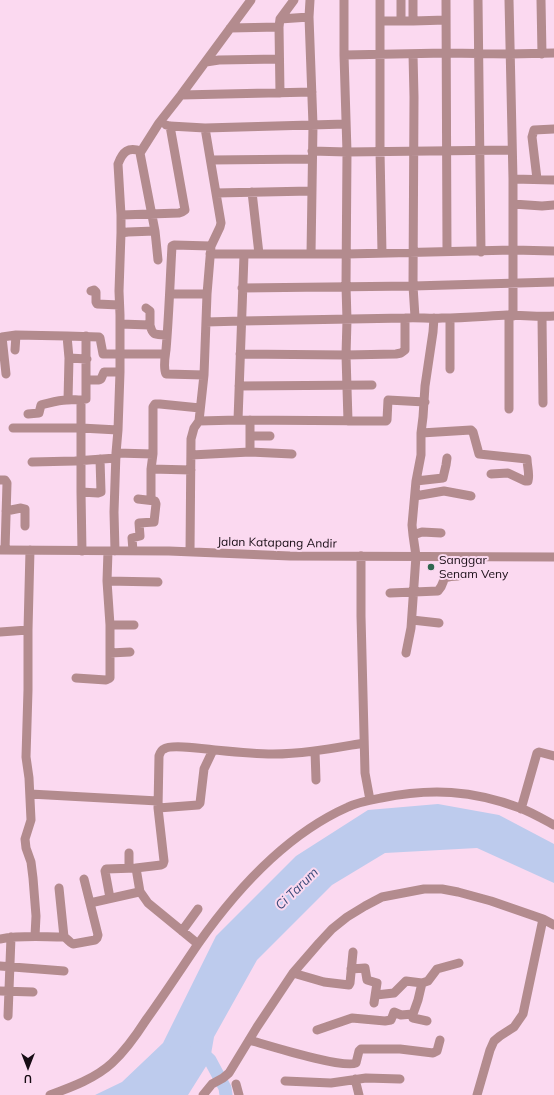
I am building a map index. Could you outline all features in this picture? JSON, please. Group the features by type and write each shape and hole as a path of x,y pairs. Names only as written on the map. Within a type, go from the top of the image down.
{"street":[{"path":"158,260 156,231 140,156 141,151 159,123 251,0"},
{"path":"280,93 279,23 294,0"},
{"path":"310,0 309,17 313,125 311,254"},
{"path":"344,0 347,152 346,355 348,421"},
{"path":"380,0 382,253"},
{"path":"401,0 401,21"},
{"path":"413,0 413,21"},
{"path":"446,0 447,251"},
{"path":"478,0 481,252"},
{"path":"509,0 513,179 513,282 509,410"},
{"path":"541,0 542,54"},
{"path":"230,28 279,23 309,17"},
{"path":"380,21 446,20"},
{"path":"344,55 554,53"},
{"path":"413,54 413,286 415,317"},
{"path":"206,62 219,60 279,60"},
{"path":"181,95 312,92"},
{"path":"159,123 170,126 205,128 346,124"},
{"path":"121,215 179,213 184,210 170,126"},
{"path":"190,552 191,439 199,421 204,375 210,250 221,225 205,128"},
{"path":"537,179 532,137 534,130 554,129"},
{"path":"76,678 108,680 110,678 110,625 107,581 114,512 120,372 119,275 121,215 118,164 120,158 126,151 133,149 141,151"},
{"path":"211,160 347,152 512,150"},
{"path":"513,179 554,180"},
{"path":"216,193 311,191"},
{"path":"252,192 259,254"},
{"path":"513,204 542,206 554,205"},
{"path":"121,233 156,231"},
{"path":"204,375 166,374 164,371 172,246 174,245 244,255 447,251 481,252 513,250 554,251"},
{"path":"238,420 244,255"},
{"path":"242,288 413,286 554,282"},
{"path":"91,291 94,290 96,292 97,304 119,305"},
{"path":"170,294 207,294"},
{"path":"146,308 150,311 151,332 153,334 167,335"},
{"path":"206,322 347,320 415,317 450,318 554,316"},
{"path":"542,317 543,403"},
{"path":"240,354 346,355 401,353 405,350 405,318"},
{"path":"406,653 412,620 416,556 412,525 416,481 421,456 421,433 425,402 425,386 434,332 434,318"},
{"path":"450,318 450,369"},
{"path":"120,324 150,325"},
{"path":"15,350 16,336"},
{"path":"67,336 69,358 68,400"},
{"path":"28,414 39,413 42,405 53,402 81,400 87,398 86,336"},
{"path":"6,374 2,337 97,336 100,338 103,354 165,354"},
{"path":"69,358 87,359"},
{"path":"87,380 99,380 105,372 120,372"},
{"path":"239,386 372,385"},
{"path":"81,400 82,551"},
{"path":"199,421 387,421 389,400 425,402"},
{"path":"151,500 156,490 151,469 153,454 153,407 156,404 160,404 200,408"},
{"path":"250,420 250,452"},
{"path":"13,428 81,428 118,430"},
{"path":"421,433 471,430 473,432 479,454 527,459 529,472 528,481 508,473 491,474"},
{"path":"250,436 270,436"},
{"path":"191,454 250,452 292,454"},
{"path":"32,462 75,461 116,456 153,454"},
{"path":"416,481 443,478 447,458"},
{"path":"81,492 101,492 100,459"},
{"path":"151,469 191,470"},
{"path":"0,480 5,480 7,483 4,507 2,550"},
{"path":"415,496 444,491 471,496"},
{"path":"133,551 132,538 140,536 139,523 154,522 156,502 138,499"},
{"path":"4,507 25,509 25,526"},
{"path":"413,535 422,532 441,533"},
{"name":"Jalan Katapang Andir","path":"2,550 190,552 290,556 554,557"},
{"path":"30,550 26,757 29,778 31,820 25,839 26,848 31,862 35,893 37,921 35,936"},
{"path":"361,556 364,743 366,781 370,800"},
{"path":"390,592 438,591 443,579 458,576"},
{"path":"107,581 158,582"},
{"path":"412,620 439,623"},
{"path":"110,625 134,625"},
{"path":"0,632 28,630"},
{"path":"110,653 130,652"},
{"path":"110,898 105,870 161,865 164,863 158,804 159,756 165,748 171,747 274,754 315,751 364,743"},
{"path":"30,794 158,804 198,805 200,803 204,770 214,750"},
{"path":"315,751 316,780"},
{"path":"521,809 536,755 539,752 554,756"},
{"path":"50,1095 85,1080 102,1071 113,1062 135,1036 223,910 245,884 296,838 323,820 349,806 394,795 438,791 497,800 521,809 554,825"},
{"path":"129,854 140,892 148,903 198,944"},
{"path":"0,939 35,936 64,937 73,944 95,940 98,935 84,879"},
{"path":"59,888 64,937"},
{"path":"203,1095 212,1084 229,1073 249,1040 294,973 318,943 332,929 365,906 382,897 424,889 442,889 491,901 543,919 554,925"},
{"path":"90,904 140,892"},
{"path":"182,931 198,909"},
{"path":"477,1095 490,1050 494,1042 514,1027 523,1014 543,919"},
{"path":"8,1016 5,991 10,966 11,937"},
{"path":"294,973 324,982 348,985 350,983 353,952"},
{"path":"351,969 366,969 367,980 378,984 375,999 394,993 406,981 422,983 428,981 437,969 459,964"},
{"path":"0,966 64,971"},
{"path":"422,983 413,1018 427,1021"},
{"path":"5,991 33,992"},
{"path":"317,1030 352,1018 385,1021 391,1020 394,1012 402,1015 413,1014"},
{"path":"249,1040 343,1064 355,1064 361,1049 400,1049 434,1053 437,1051 440,1040"},
{"path":"285,1081 331,1083 366,1078 400,1079"},
{"path":"355,1079 359,1095"},
{"path":"308,1082 309,1086 318,1086 319,1091"},
{"path":"236,1084 239,1095"}],"water":[{"name":"Ci Tarum","path":"438,804 499,815 554,844 554,883 477,848 385,853 332,885 257,960 214,1037 210,1060 188,1095 95,1095 122,1082 163,1043 216,936 296,856 368,810"}],"waterway":[{"path":"197,1048 210,1060 225,1088 226,1095"}],"place":[{"name":"Sanggar Senam Veny","path":"431,567"}]}
